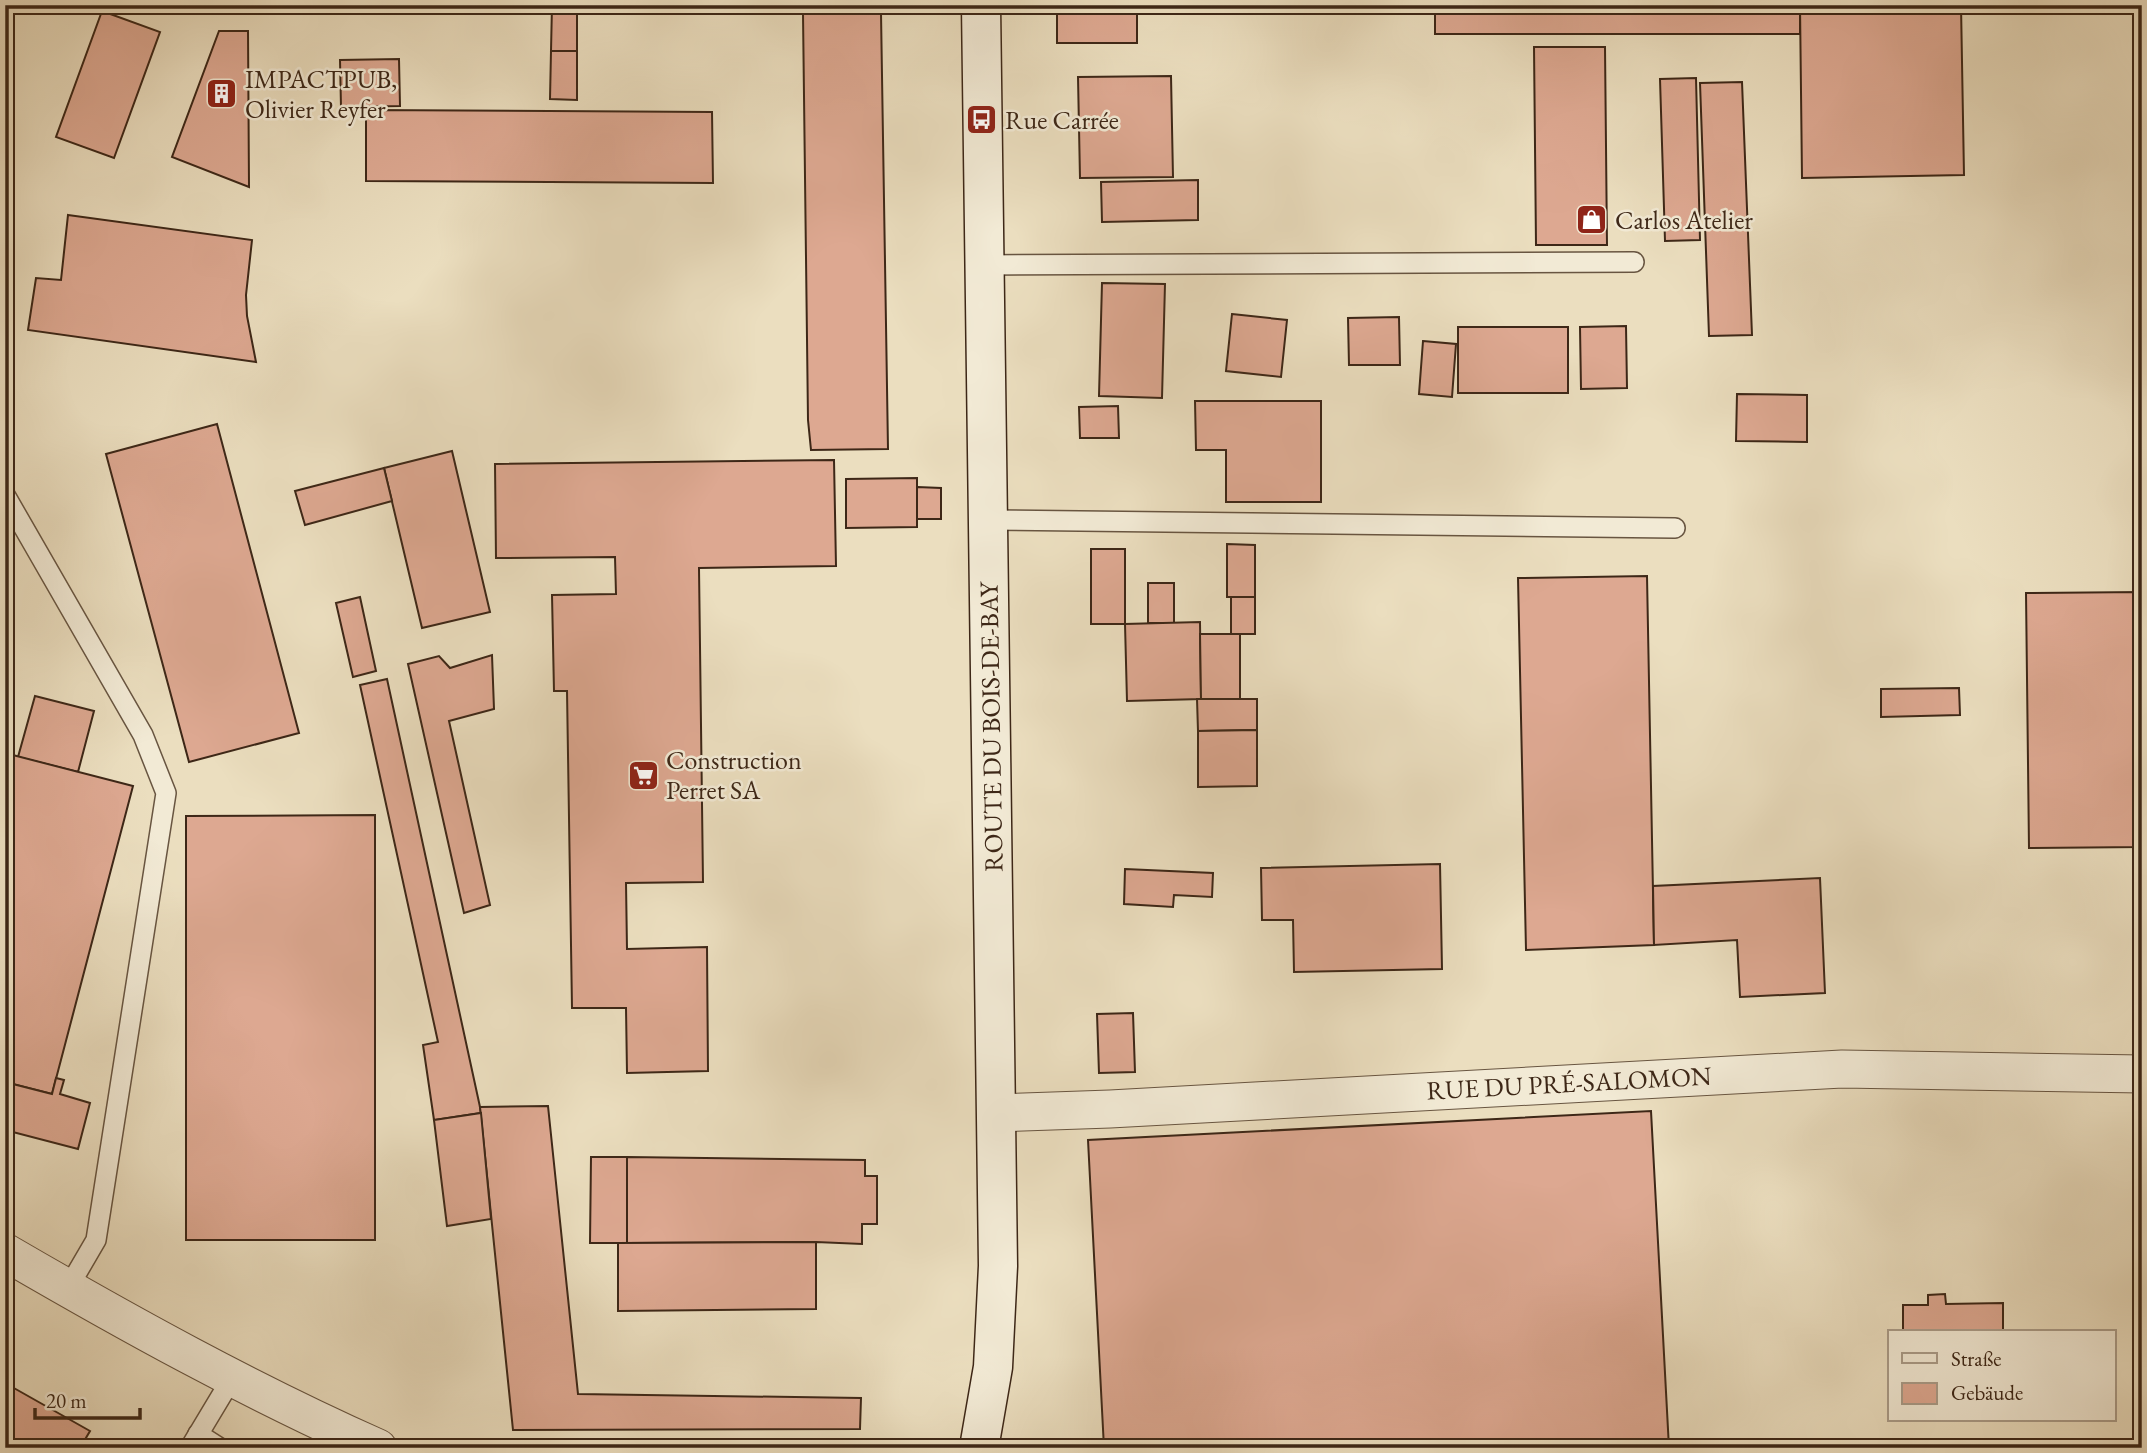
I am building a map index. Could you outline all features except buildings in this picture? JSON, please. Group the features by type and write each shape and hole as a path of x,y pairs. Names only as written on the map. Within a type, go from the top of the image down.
{"main road":[{"name":"ROUTE DU BOIS-DE-BAY","path":"979,1448 994,1355 998,1266 981,5"}],"street":[{"name":"RUE DU PRÉ-SALOMON","path":"996,1113 1842,1069 2142,1074"},
{"path":"5,1252 207,1366 308,1417 378,1448"}],"lane":[{"path":"984,265 1634,262"},
{"path":"5,495 143,735 166,793 96,1240 68,1289"},
{"path":"988,520 1675,528"},
{"path":"220,1448 194,1441 232,1378"}],"place":[{"name":"IMPACTPUB, Olivier Reyfer","path":"222,94"},
{"name":"Rue Carrée","path":"982,120"},
{"name":"Carlos Atelier","path":"1592,220"},
{"name":"Construction Perret SA","path":"643,775"}]}
